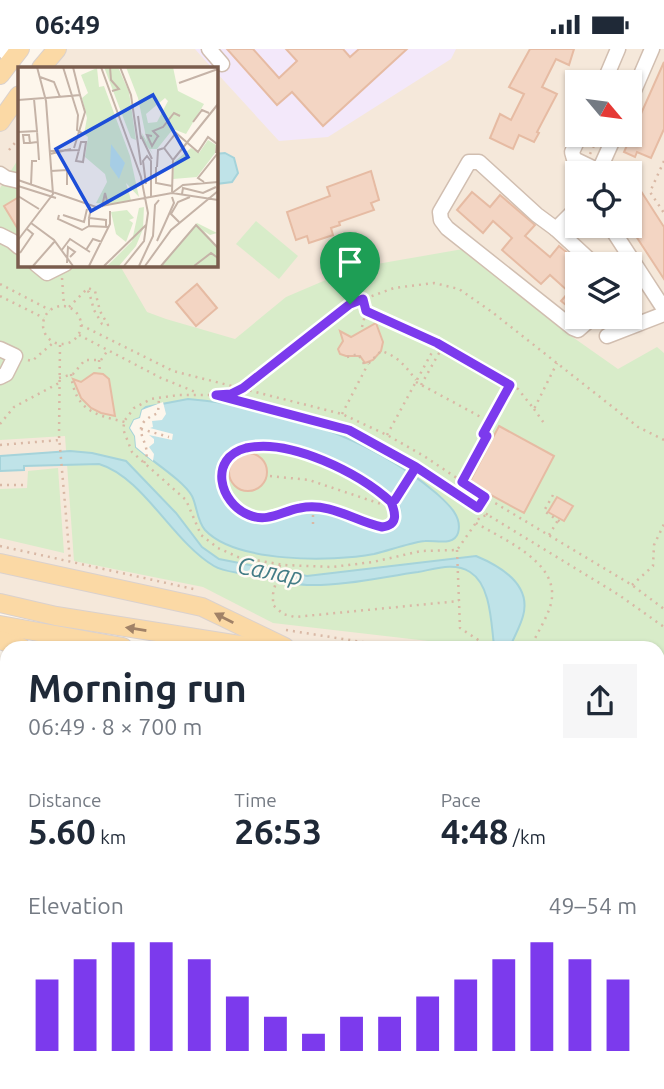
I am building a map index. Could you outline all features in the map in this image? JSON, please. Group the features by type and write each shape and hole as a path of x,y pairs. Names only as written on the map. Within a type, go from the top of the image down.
{"main road":[{"path":"42,67 57,49"},
{"path":"0,75 11,52"},
{"path":"0,122 18,96"},
{"path":"0,563 202,607 273,641"},
{"path":"0,603 56,616 214,641"},
{"path":"0,625 84,641"}],"street":[{"path":"209,49 222,64"},
{"path":"609,70 618,49"},
{"path":"642,72 652,49"},
{"path":"565,322 447,228 441,220 440,212 470,162 479,162 581,252"},
{"path":"0,174 18,181"},
{"path":"556,229 565,220"},
{"path":"0,235 18,246"},
{"path":"607,336 664,311 618,238"},
{"path":"38,266 47,273 62,266"},
{"path":"0,349 15,356 6,374 0,377"}],"path":[{"path":"9,150 18,139"},
{"path":"664,161 650,192 664,213"},
{"path":"62,266 64,306"},
{"path":"457,550 421,551 373,562 332,567 280,564 238,557 218,548 201,535 186,500 132,452 123,429 125,422 134,408 151,399 179,395 231,394 243,388 321,324 350,304 394,288 434,283 459,289 638,427 664,440"},
{"path":"0,284 50,310"},
{"path":"69,307 85,290 88,288 94,291 108,325 102,324 94,310 89,292 85,290"},
{"path":"0,296 44,319"},
{"path":"362,327 366,311 363,299"},
{"path":"64,306 76,312 81,325 79,335 73,341 60,345 54,343 43,330 44,319 50,310 64,306"},
{"path":"366,311 437,343 518,389 546,426"},
{"path":"81,325 173,371 342,414 387,435 632,585 664,609"},
{"path":"79,335 161,379 204,395"},
{"path":"15,356 32,361 54,343"},
{"path":"387,435 437,343"},
{"path":"0,546 70,561 60,452 60,345"},
{"path":"421,385 443,347"},
{"path":"60,378 71,374 85,360 103,359 108,350"},
{"path":"342,414 356,392 356,387 381,351 401,361 421,385 490,422"},
{"path":"346,358 358,354 364,364 369,366"},
{"path":"99,361 100,373"},
{"path":"534,409 557,363"},
{"path":"71,374 73,388 88,410 95,415 125,422"},
{"path":"0,424 14,407 60,383"},
{"path":"351,384 356,387"},
{"path":"462,482 487,436 483,434 510,385"},
{"path":"216,395 349,430 416,467 664,627"},
{"path":"144,463 147,450 141,429 145,419 158,413 159,398"},
{"path":"141,429 169,437"},
{"path":"0,445 60,440"},
{"path":"268,447 309,456 349,471 393,501 396,516 391,524 382,527 335,509 313,507 261,519 243,512 225,495 221,479 225,464 233,455 243,449 268,447"},
{"path":"393,501 416,467"},
{"path":"270,476 309,480 375,502 393,501"},
{"path":"0,485 25,485"},
{"path":"550,535 560,521 544,511 553,495"},
{"path":"478,508 485,497"},
{"path":"313,507 313,524"},
{"path":"480,641 460,628 457,550 480,517 488,515"},
{"path":"476,523 531,557 549,577 552,599 534,641"},
{"path":"632,585 653,566 654,545 664,524"},
{"path":"280,564 273,605 283,614 295,617 459,601"}],"shaded area":[{"path":"57,49 664,49 664,641 218,641 0,603 0,122 18,96 18,266 217,266 217,67 42,67"},
{"path":"195,49 456,49 451,59 328,137 279,141 217,73 217,67 211,67"}],"green space":[{"path":"18,160 18,266 120,266 147,312 235,339 286,297 354,268 463,249 564,331 618,369 657,347 664,353 664,641 428,641 273,623 203,587 74,561 65,436 0,440 0,188"},
{"path":"256,221 298,256 279,279 236,244"},
{"path":"58,468 64,553 0,538 0,489 27,488 28,471"}],"water":[{"path":"225,153 234,158 238,173 232,182 217,184 217,154"},
{"path":"188,399 254,409 320,427 381,455 410,473 453,510 458,521 458,533 449,541 421,541 356,557 310,559 261,554 219,541 205,530 200,522 188,490 136,447 135,436 130,428 146,407","holes":["260,443 324,459 368,481 397,503 401,513 397,525 378,528 320,510 301,510 261,521 247,518 233,510 218,488 222,464 244,447"]},
{"name":"Салар","path":"70,451 126,461 176,513 202,547 219,559 307,576 476,556 495,565 512,578 523,595 523,616 513,641 494,641 491,616 482,586 470,572 458,567 321,585 292,583 221,569 199,555 130,482 115,471 99,464 24,466 24,470 0,471 0,456"}],"pier":[{"path":"163,402 166,414 162,420 152,421 153,427 150,428 173,434 172,440 149,435 154,439 154,443 149,447 154,454 153,461 136,447 135,436 130,428 134,420 140,418 142,410"}],"building":[{"path":"227,49 253,49 279,78 297,61 286,49 343,49 350,57 359,49 407,49 323,126 292,92 277,105"},
{"path":"530,49 574,49 569,65 556,59 542,87 557,94 534,142 519,135 513,149 490,138 500,114 511,120 524,94 509,87"},
{"path":"664,62 664,129 651,158 637,152 635,157 624,152 626,147 642,147 642,112"},
{"path":"371,171 379,200 371,203 374,210 339,222 340,225 331,228 333,235 309,243 307,236 296,240 287,212 330,196 327,187"},
{"path":"472,192 490,207 500,195 535,225 525,236 550,257 559,246 566,252 565,288 550,275 541,284 502,250 512,238 493,221 483,233 457,210"},
{"path":"642,193 664,227 664,279 637,238 642,238"},
{"path":"18,198 18,229 4,206"},
{"path":"197,284 217,308 196,326 176,302"},
{"path":"376,323 383,342 381,351 373,360 365,363 360,356 340,354 338,349 343,341 340,331 351,337"},
{"path":"94,373 103,374 109,379 115,416 91,408 81,398 73,379 81,382"},
{"path":"499,426 554,456 524,513 469,483"},
{"path":"248,453 261,459 267,472 261,485 248,491 235,485 229,472 235,459"},
{"path":"557,497 573,506 564,521 548,512"}],"route":[{"path":"350,304 321,324 243,388 231,394 216,395 349,430 416,467 391,502 396,516 394,521 387,526 375,526 335,509 316,507 300,508 261,519 243,512 225,495 221,479 228,460 243,449 268,447 309,456 349,471 391,502 395,500 416,467 478,508 485,497 462,482 487,436 483,434 510,385 437,343 366,311 363,299 350,304"}]}
